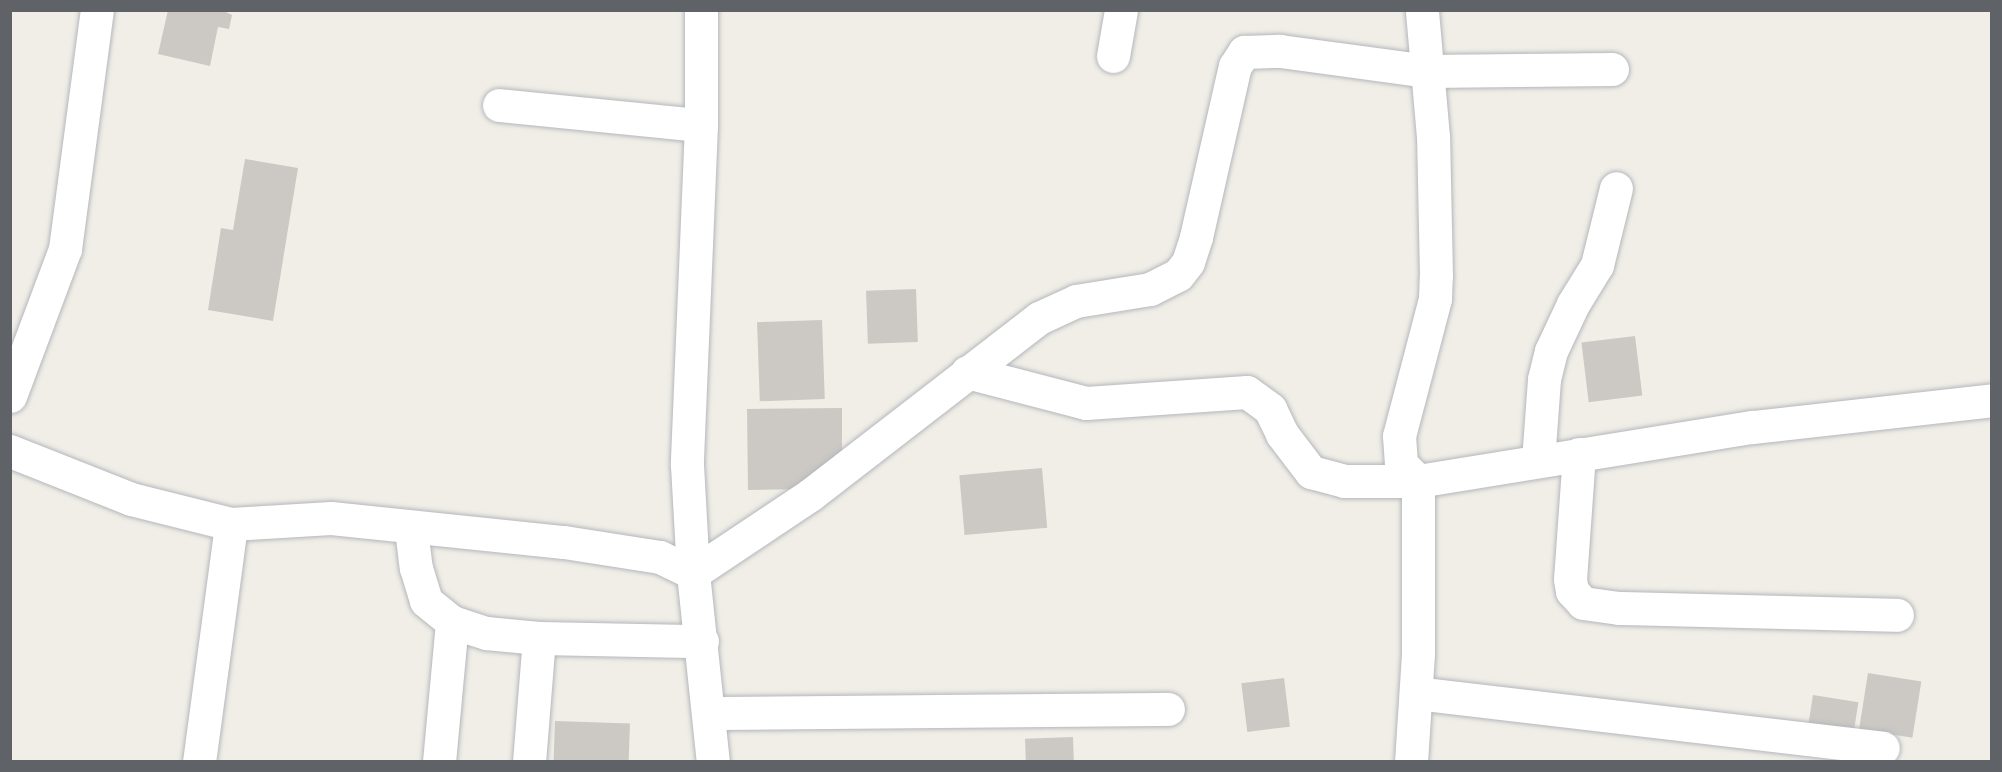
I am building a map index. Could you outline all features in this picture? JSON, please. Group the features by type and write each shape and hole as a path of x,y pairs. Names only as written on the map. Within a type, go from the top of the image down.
{"street":[{"path":"10,396 65,249 97,10"},
{"path":"701,10 701,125 688,418 693,573 710,713 713,762"},
{"path":"1113,56 1121,10"},
{"path":"1412,762 1416,693 1418,481 1401,464 1399,436 1435,299 1436,276 1433,137 1422,10"},
{"path":"693,573 810,495 967,372 1056,308 1098,295 1150,290 1178,276 1188,262 1196,237 1235,66 1244,52 1280,51 1427,71 1612,69"},
{"path":"499,105 701,125"},
{"path":"1538,461 1544,379 1551,351 1573,304 1598,266 1616,188"},
{"path":"967,372 1086,403 1247,392 1270,409 1282,434 1311,472 1344,481 1418,481 1753,426 1992,400"},
{"path":"10,451 130,499 231,524 331,518 411,529 627,550 660,557 693,573"},
{"path":"1579,454 1570,579 1572,591 1583,603 1619,608 1897,615"},
{"path":"199,762 231,524"},
{"path":"411,529 416,568 426,601 452,622 486,633 539,638 702,641"},
{"path":"439,762 452,622"},
{"path":"529,762 539,638"},
{"path":"1416,693 1883,748"},
{"path":"710,713 1168,709"}],"building":[{"path":"168,10 222,10 232,15 229,29 218,27 210,66 158,54"},
{"path":"245,159 298,168 273,321 208,310 221,228 233,230"},
{"path":"916,289 918,342 868,344 866,291"},
{"path":"822,320 825,399 760,401 757,322"},
{"path":"1635,336 1642,396 1589,402 1581,343"},
{"path":"842,408 842,463 811,489 748,490 747,409"},
{"path":"1042,468 1047,528 965,535 959,475"},
{"path":"1868,673 1921,681 1912,738 1859,729"},
{"path":"1284,678 1290,727 1247,732 1241,683"},
{"path":"1813,695 1858,702 1854,731 1808,724"},
{"path":"555,721 630,724 629,762 554,762"},
{"path":"1073,737 1074,762 1026,762 1025,739"}]}
